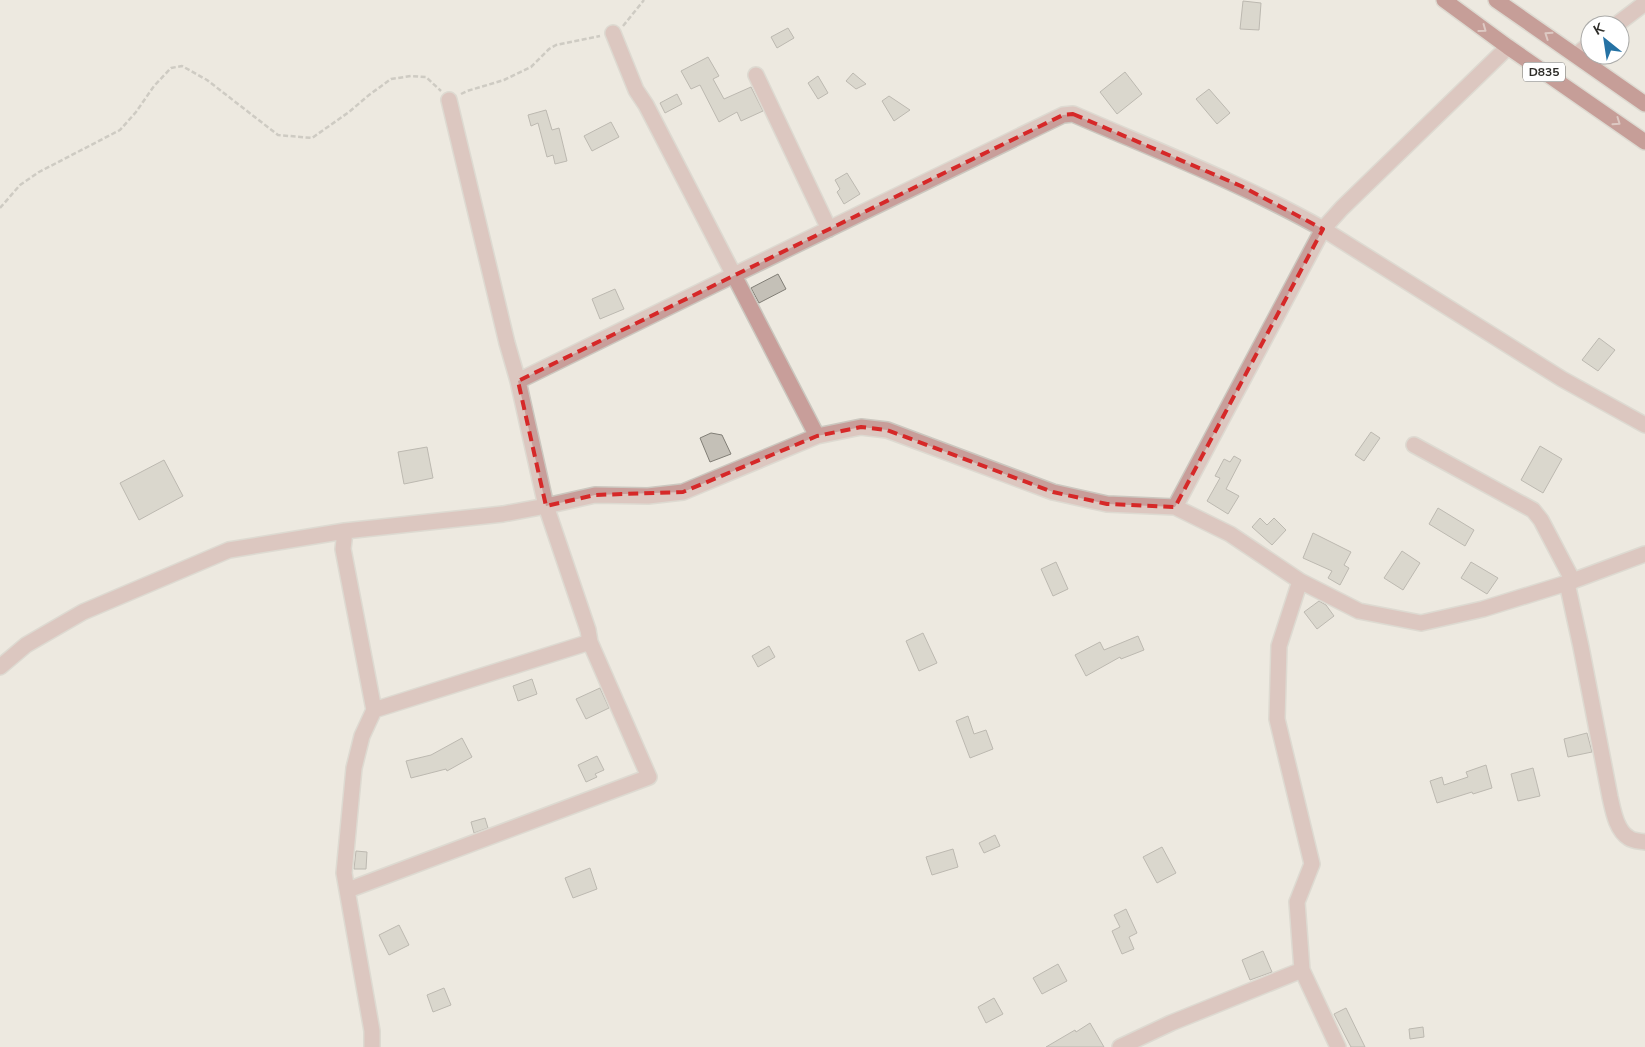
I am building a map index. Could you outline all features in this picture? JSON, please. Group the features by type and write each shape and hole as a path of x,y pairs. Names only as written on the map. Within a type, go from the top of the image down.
{"highway":[{"name":"D835","path":"1444,0 1645,142"},
{"name":"D835","path":"1496,0 1645,104"}],"street":[{"path":"1629,15 1645,3"},
{"path":"613,33 636,90 646,105 817,436"},
{"path":"1175,508 1323,229 1342,208 1508,47"},
{"path":"1576,55 1580,52"},
{"path":"756,76 829,228"},
{"path":"348,890 649,777 590,642 588,630 546,506 518,381 507,343 449,100"},
{"path":"518,381 1063,115 1073,114 1241,186 1323,229 1562,379 1645,425"},
{"path":"0,667 26,645 83,612 229,550 345,531 503,514 595,494 648,496 684,492 817,436 861,427 887,430 1053,492 1106,504 1175,508 1230,534 1300,581 1358,611 1422,624 1483,609 1570,582 1645,554"},
{"path":"1414,446 1533,510 1541,520 1570,582 1610,797 1616,818 1629,839 1645,842"},
{"path":"345,531 343,549 374,710 362,736 354,768 344,873 372,1031 372,1047"},
{"path":"1300,581 1279,646 1277,719 1312,864 1297,902 1302,970 1338,1047"},
{"path":"374,710 590,642"},
{"path":"1120,1047 1171,1023 1302,970"}],"path":[{"path":"0,208 20,184 39,172 120,130 171,68 182,66 207,80 278,135 312,138 392,79 411,76 426,77 449,100 467,91 504,80 531,67 549,49 556,45 588,40 613,33 622,28 644,0"}],"highlighted area":[{"path":"1073,114 1241,186 1323,229 1175,507 1107,504 1053,492 887,430 861,427 817,436 683,492 595,495 546,506 518,381 1063,115"}],"building":[{"path":"1243,1 1261,3 1259,30 1240,29"},
{"path":"788,28 794,38 777,48 771,37"},
{"path":"708,57 719,76 713,79 724,99 751,87 763,111 741,121 737,112 719,122 700,85 691,89 681,71"},
{"path":"1125,72 1142,94 1117,114 1100,92"},
{"path":"853,73 866,84 856,89 846,81"},
{"path":"818,76 828,93 818,99 808,83"},
{"path":"1209,89 1230,113 1217,124 1196,99"},
{"path":"677,94 682,104 665,113 660,103"},
{"path":"889,96 910,110 894,121 882,101"},
{"path":"546,110 552,130 559,128 567,161 555,164 553,155 547,157 538,123 531,126 528,115"},
{"path":"611,122 619,137 592,151 584,136"},
{"path":"847,173 860,194 844,204 837,192 840,189 835,180"},
{"path":"778,274 786,289 759,303 751,288"},
{"path":"615,289 624,309 600,319 592,299"},
{"path":"1599,338 1615,350 1598,371 1582,360"},
{"path":"1371,432 1380,438 1364,461 1355,455"},
{"path":"711,433 722,435 731,454 710,462 700,438"},
{"path":"1540,446 1562,459 1543,493 1521,480"},
{"path":"427,447 433,478 404,484 398,452"},
{"path":"1234,456 1241,460 1226,489 1239,496 1228,514 1207,501 1220,478 1215,476 1224,459 1230,462"},
{"path":"164,460 183,496 139,520 120,483"},
{"path":"1438,508 1474,530 1465,546 1429,524"},
{"path":"1260,518 1267,525 1274,518 1286,530 1272,545 1252,527"},
{"path":"1313,533 1351,552 1344,565 1349,568 1340,585 1328,578 1332,571 1303,558"},
{"path":"1402,551 1420,563 1403,590 1384,578"},
{"path":"1056,562 1068,589 1053,596 1041,569"},
{"path":"1471,562 1498,578 1487,594 1461,578"},
{"path":"1319,601 1326,605 1334,616 1317,629 1304,612"},
{"path":"923,633 937,663 919,671 906,641"},
{"path":"1138,636 1144,650 1121,659 1120,657 1086,676 1075,655 1100,642 1104,650"},
{"path":"769,646 775,657 758,667 752,656"},
{"path":"532,679 537,694 518,701 513,686"},
{"path":"600,688 609,708 586,719 576,699"},
{"path":"968,716 974,734 986,730 993,749 970,758 956,721"},
{"path":"1587,733 1592,752 1568,757 1564,739"},
{"path":"462,738 472,757 447,771 446,769 411,778 406,761 431,755"},
{"path":"597,756 604,770 595,774 597,777 586,782 578,765"},
{"path":"1486,765 1492,788 1437,803 1430,781 1442,777 1444,785 1468,777 1466,772"},
{"path":"1533,768 1540,796 1518,801 1511,774"},
{"path":"485,818 488,828 474,833 471,822"},
{"path":"995,835 1000,846 984,853 979,843"},
{"path":"1162,847 1176,873 1157,883 1143,857"},
{"path":"953,849 958,867 932,875 926,857"},
{"path":"356,851 367,852 366,869 354,869"},
{"path":"590,868 597,889 573,898 565,878"},
{"path":"1126,909 1137,933 1129,937 1134,949 1122,954 1112,931 1120,927 1114,915"},
{"path":"399,925 409,945 389,955 379,935"},
{"path":"1263,951 1272,972 1250,980 1242,960"},
{"path":"1058,964 1067,981 1042,994 1033,978"},
{"path":"444,988 451,1005 433,1012 427,995"},
{"path":"994,998 1003,1014 986,1023 978,1007"},
{"path":"1346,1008 1365,1047 1351,1047 1334,1014"},
{"path":"1090,1023 1104,1047 1046,1047 1075,1030 1076,1032"},
{"path":"1423,1027 1424,1037 1410,1039 1409,1029"}]}
